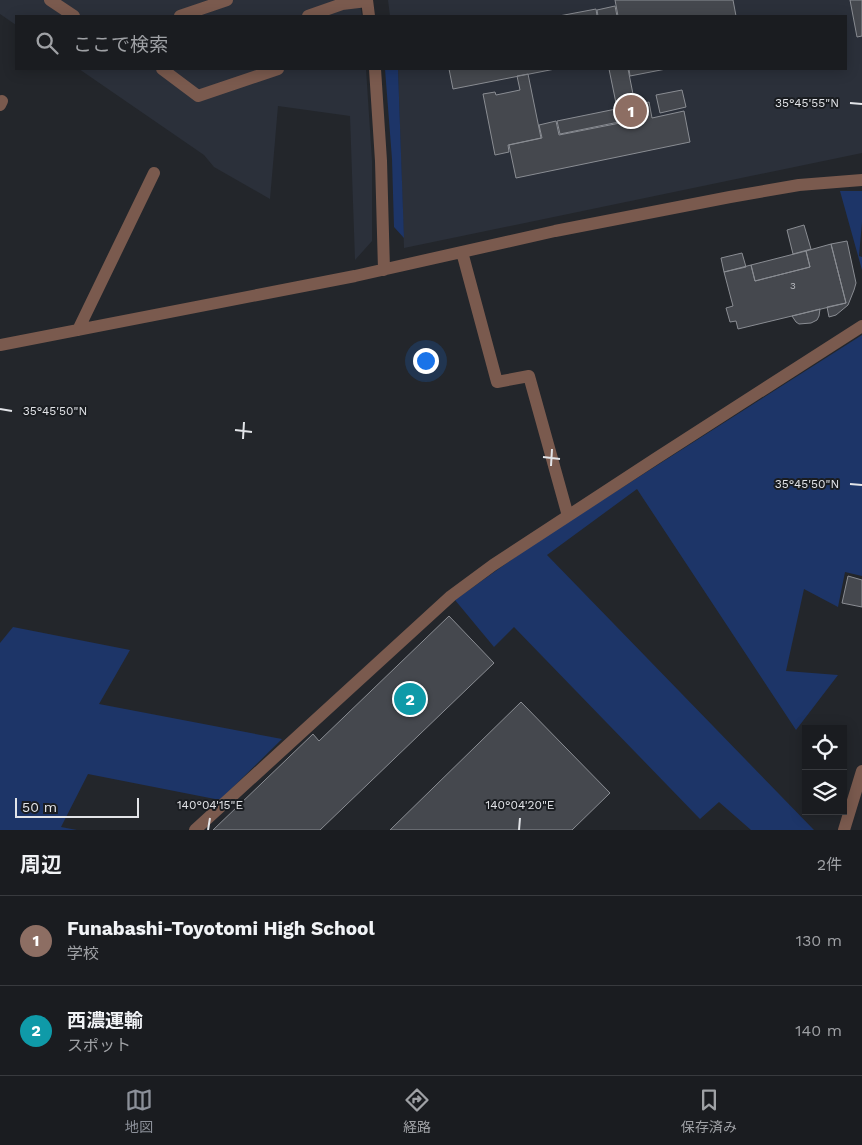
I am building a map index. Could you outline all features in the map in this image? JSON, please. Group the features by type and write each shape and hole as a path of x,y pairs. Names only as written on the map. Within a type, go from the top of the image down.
{"street":[{"path":"50,0 72,15"},
{"path":"183,15 227,0"},
{"path":"312,15 367,0 369,15"},
{"path":"163,70 198,96 275,70"},
{"path":"375,70 381,161 384,270"},
{"path":"78,330 154,173"},
{"path":"0,345 384,270 555,231 738,195 799,184 862,180"},
{"path":"462,252 497,382 529,376 568,516"},
{"path":"195,830 452,596 493,565 862,326"},
{"path":"844,830 862,771"}],"shaded area":[{"path":"0,0 359,0 362,15 15,15 15,24 0,14"},
{"path":"388,0 862,0 862,153 404,248 398,70 847,70 847,15 390,15"},
{"path":"80,70 366,70 372,161 372,241 355,260 350,116 278,106 270,199 214,167 204,155"},
{"path":"385,70 398,70 404,238 394,227 392,159"},
{"path":"840,191 862,191 859,256 862,257 862,270"},
{"path":"862,335 862,576 845,572 838,607 804,589 786,671 838,675 796,730 637,489 547,555 814,830 751,830 719,802 700,819 514,627 494,647 455,600 535,543"},
{"path":"13,627 130,650 99,704 282,739 220,800 88,774 61,827 77,830 0,830 0,643"}],"building":[{"path":"615,0 733,0 736,15 618,15"},
{"path":"850,0 862,0 862,36 857,37"},
{"path":"615,6 617,15 598,15 597,10"},
{"path":"596,9 597,15 564,15"},
{"path":"449,70 550,70 453,89"},
{"path":"609,70 628,70 635,104 617,108"},
{"path":"629,70 661,70 630,76"},
{"path":"528,74 541,138 508,145 509,152 495,155 483,94 495,92 496,95 520,90 517,76"},
{"path":"682,90 686,107 660,113 656,95"},
{"path":"649,102 652,118 684,111 690,142 516,178 509,145 542,138 539,125 556,121 559,135 620,123 617,109"},
{"path":"616,109 619,122 560,134 557,121"},
{"path":"804,225 811,249 793,254 787,230"},
{"path":"847,241 856,283 848,305 836,315 829,317 827,307 846,303 831,244"},
{"path":"831,244 846,303 738,329 736,321 730,322 726,308 733,306 724,272 751,265 755,281 810,267 806,251"},
{"path":"806,251 810,267 755,281 751,265"},
{"path":"742,253 746,267 724,272 721,258"},
{"path":"820,309 817,320 811,323 799,324 792,316"},
{"path":"848,576 862,580 862,607 842,603"},
{"path":"449,616 494,663 320,830 213,830 313,734 319,741"},
{"path":"521,702 610,793 572,830 390,830"}],"place":[{"name":"Funabashi-Toyotomi High School","path":"631,111"},
{"name":"西濃運輸","path":"410,699"}]}
